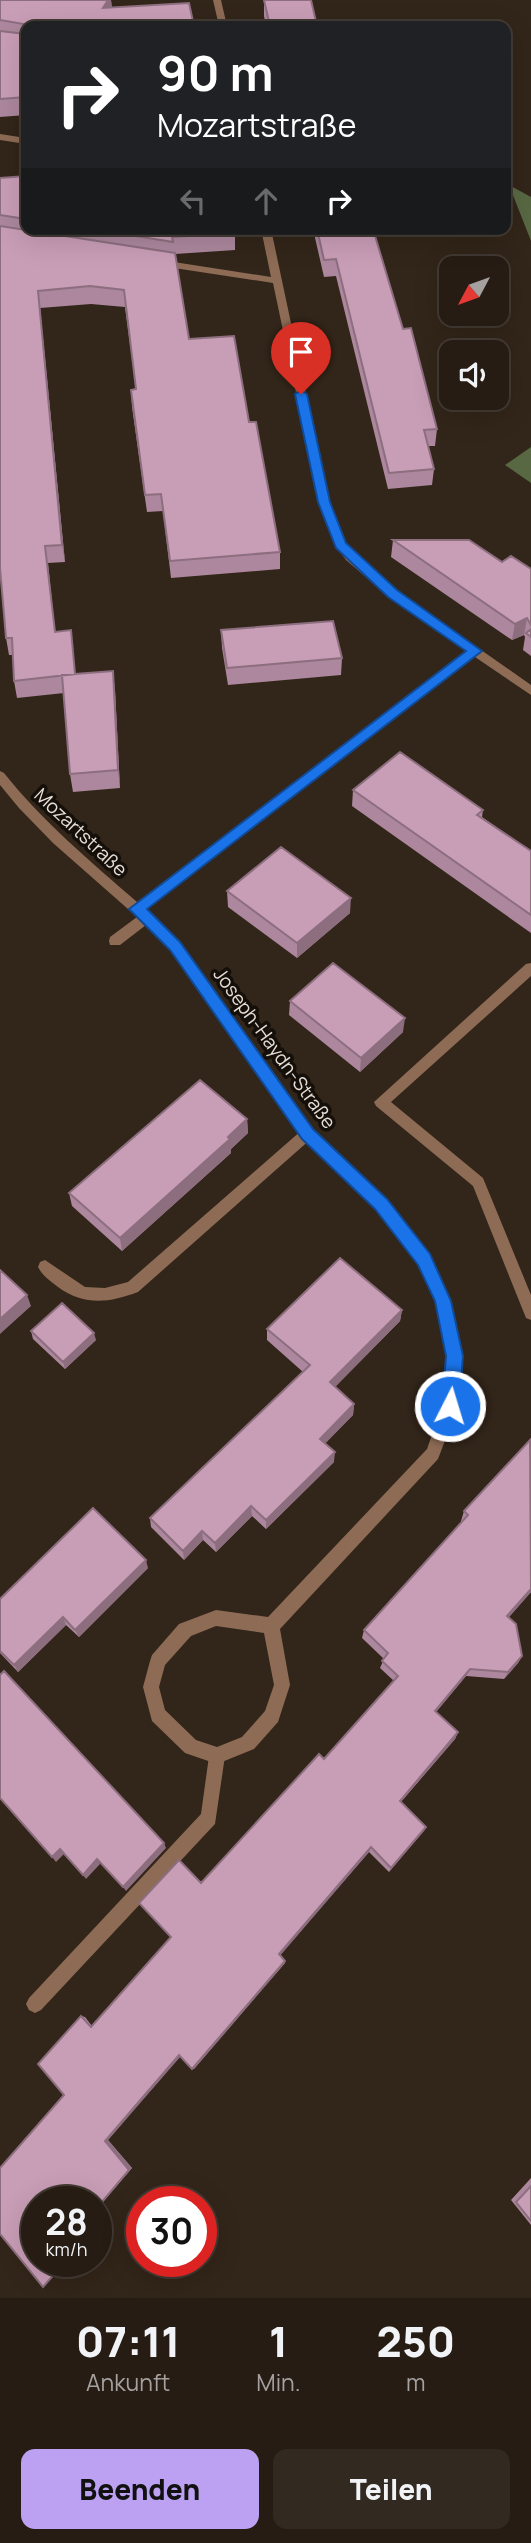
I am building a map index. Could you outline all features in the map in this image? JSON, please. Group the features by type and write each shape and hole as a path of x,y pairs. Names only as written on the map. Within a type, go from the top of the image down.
{"street":[{"path":"217,0 222,21"},
{"path":"0,137 21,140"},
{"path":"267,235 324,502 341,545 393,594 531,691"},
{"path":"145,261 277,281"},
{"path":"115,941 142,913 475,651"},
{"name":"Mozartstraße","path":"0,776 57,841 142,913"},
{"name":"Joseph-Haydn-Straße","path":"142,913 175,946 307,1134 381,1204 424,1259 443,1301 454,1356 450,1406 433,1454 271,1626"},
{"path":"531,968 381,1102 478,1182 531,1313"},
{"path":"45,1267 74,1292 107,1297 132,1287 307,1134"},
{"path":"216,1618 271,1626 282,1685 272,1716 248,1743 217,1756 191,1747 158,1715 151,1687 158,1661 185,1630 216,1618"},
{"path":"35,2004 209,1818 217,1756"}],"green space":[{"path":"511,186 531,197 531,241 511,190"},
{"path":"531,447 531,483 505,465"}],"building":[{"path":"0,0 108,0 103,8 189,3 193,21 21,21 21,24 0,20"},
{"path":"264,0 311,0 316,21 269,21"},
{"path":"0,31 21,33 21,97 0,99"},
{"path":"21,176 21,218 0,215 0,178"},
{"path":"0,226 21,229 21,235 58,235 175,253 189,339 234,336 249,422 256,422 280,552 170,561 161,494 145,495 131,390 136,389 124,290 90,286 38,291 62,545 45,546 55,632 71,630 75,674 14,681 12,638 6,638 0,568"},
{"path":"129,235 204,235 172,237 173,242"},
{"path":"318,235 375,235 403,329 411,328 437,429 424,430 434,469 389,473 336,259 324,260"},
{"path":"393,540 469,540 502,562 511,556 531,569 531,625 527,618 515,624"},
{"path":"333,621 342,658 227,668 221,630"},
{"path":"113,671 118,770 70,774 62,675"},
{"path":"400,752 483,810 477,815 531,851 531,915 353,790"},
{"path":"281,847 351,898 297,943 227,891"},
{"path":"333,963 405,1018 361,1058 290,1001"},
{"path":"200,1080 247,1119 228,1137 230,1139 120,1238 69,1193"},
{"path":"340,1258 402,1310 330,1382 354,1404 320,1439 335,1452 266,1520 251,1506 215,1543 202,1531 183,1551 150,1518 310,1365 267,1329"},
{"path":"0,1270 27,1295 0,1319"},
{"path":"62,1303 94,1333 63,1362 31,1331"},
{"path":"530,1440 531,1589 507,1616 516,1624 522,1656 508,1672 470,1669 435,1711 458,1732 400,1801 426,1827 391,1868 371,1847 279,1954 285,1961 192,2069 179,2055 105,2141 129,2170 112,2190 112,2186 21,2186 21,2260 0,2234 0,2168 64,2095 38,2064 81,2016 91,2027 171,1937 139,1903 179,1860 201,1883 319,1754 324,1759 398,1676 382,1661 388,1653 364,1630 468,1515 464,1511"},
{"path":"93,1508 146,1560 75,1630 63,1617 14,1665 0,1651 0,1599"},
{"path":"4,1671 164,1843 123,1887 97,1859 83,1875 60,1849 52,1857 0,1798 0,1675"},
{"path":"531,2186 531,2221 516,2202"},
{"path":"35,2277 52,2277 43,2287"}],"route":[{"path":"301,394 324,502 341,545 350,557 393,594 475,651 137,909 175,946 307,1134 381,1204 424,1259 443,1301 454,1356 450,1406"}]}
